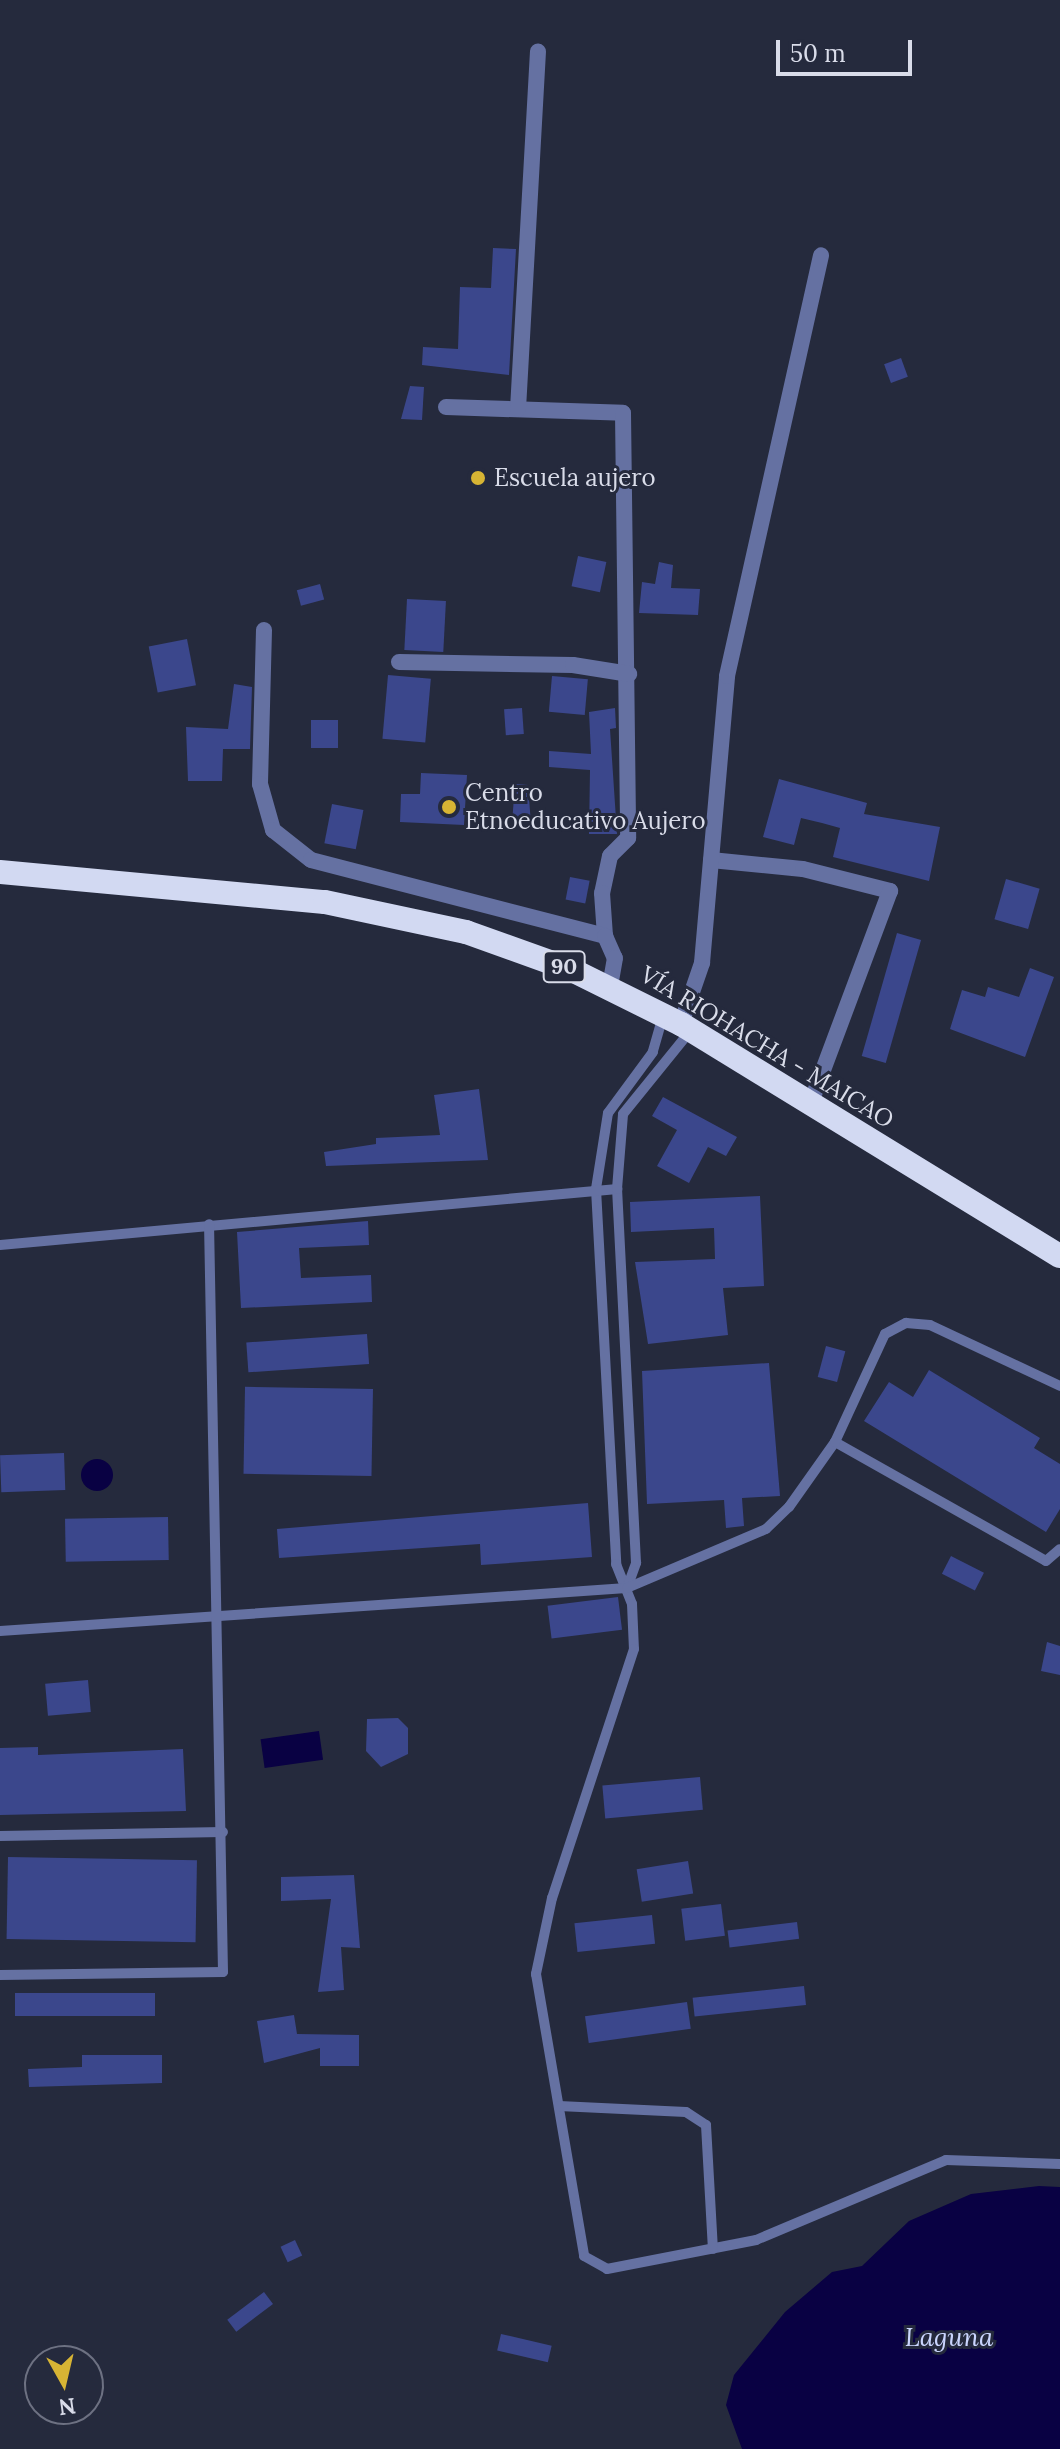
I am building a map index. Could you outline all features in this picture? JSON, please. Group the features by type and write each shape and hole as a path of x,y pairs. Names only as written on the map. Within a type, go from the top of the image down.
{"highway":[{"name":"VÍA RIOHACHA - MAICAO","path":"0,872 325,902 466,932 610,987 678,1023 1060,1256"}],"street":[{"path":"518,409 538,52"},
{"path":"678,1023 702,963 727,676 821,255"},
{"path":"446,407 623,413 629,674 628,838 610,856 602,893 605,936 615,958 610,987"},
{"path":"264,630 260,784 273,830 311,860 605,936"},
{"path":"399,662 573,665 629,674"},
{"path":"711,860 803,869 890,891 811,1102"}],"lane":[{"path":"678,1023 608,1113 596,1189 616,1564 627,1588 631,1679 552,1898 536,1974 592,2267 713,2249 779,2231 946,2160 1060,2164"},
{"path":"627,1588 636,1563 617,1189 623,1114 669,1059 678,1023"},
{"path":"653,1052 669,1059"},
{"path":"0,1245 617,1189"},
{"path":"0,1975 223,1972 223,1832 209,1224"},
{"path":"0,1631 627,1588 766,1529 835,1442 885,1334 906,1323 930,1325 1060,1386"},
{"path":"835,1442 1046,1561 1060,1549"},
{"path":"0,1836 223,1832"},
{"path":"559,2106 686,2112 706,2125 713,2249"}],"water":[{"path":"97,1459 108,1464 113,1475 108,1486 97,1491 86,1486 81,1475 86,1464"},
{"path":"319,1731 323,1760 265,1768 261,1739"},
{"name":"Laguna","path":"1039,2186 1060,2187 1060,2449 742,2449 726,2405 734,2375 785,2312 832,2272 862,2266 909,2221 971,2194"}],"building":[{"path":"493,248 516,249 509,375 422,365 423,347 458,349 460,287 491,288"},
{"path":"901,358 908,377 891,383 884,364"},
{"path":"410,386 424,387 422,420 401,419"},
{"path":"578,556 606,562 600,592 572,586"},
{"path":"659,562 673,565 671,588 700,589 698,615 639,613 642,582 655,584"},
{"path":"320,584 324,599 301,606 297,590"},
{"path":"407,599 446,601 443,652 404,650"},
{"path":"187,639 196,685 158,693 149,646"},
{"path":"388,675 431,679 425,743 382,739"},
{"path":"552,676 588,679 585,715 549,712"},
{"path":"234,684 252,687 250,749 223,749 222,781 188,781 186,727 228,729"},
{"path":"522,708 524,734 506,735 504,709"},
{"path":"615,708 616,728 610,729 617,834 589,834 590,770 549,767 549,751 591,754 589,712"},
{"path":"311,720 338,720 338,748 311,748"},
{"path":"421,773 467,775 464,825 400,822 401,794 420,794"},
{"path":"779,779 867,803 864,814 940,827 929,881 833,857 840,828 822,823 801,818 794,845 763,837"},
{"path":"515,784 528,785 531,824 512,823"},
{"path":"332,804 363,810 356,849 324,843"},
{"path":"570,877 590,881 585,903 566,900"},
{"path":"1006,879 1040,889 1028,929 994,919"},
{"path":"897,933 921,940 886,1063 862,1056"},
{"path":"1030,968 1054,977 1025,1057 950,1029 962,990 985,997 988,987 1019,997"},
{"path":"479,1089 488,1160 326,1166 324,1152 376,1144 376,1138 440,1135 434,1095"},
{"path":"663,1097 737,1137 726,1156 708,1147 689,1183 657,1166 677,1130 652,1116"},
{"path":"760,1196 764,1286 723,1288 728,1335 648,1344 635,1262 715,1259 714,1228 631,1232 630,1202"},
{"path":"368,1221 369,1245 299,1248 301,1278 371,1275 372,1302 241,1308 237,1232"},
{"path":"367,1334 369,1364 248,1372 246,1342"},
{"path":"826,1346 845,1351 837,1382 818,1377"},
{"path":"769,1363 780,1496 742,1498 744,1526 726,1528 724,1500 647,1504 642,1371"},
{"path":"929,1370 1040,1438 1034,1448 1060,1464 1060,1509 1046,1532 864,1421 889,1382 913,1397"},
{"path":"245,1387 373,1389 371,1476 244,1474"},
{"path":"64,1453 65,1490 1,1492 0,1455"},
{"path":"588,1503 592,1557 481,1565 480,1544 279,1558 277,1529"},
{"path":"168,1517 169,1560 66,1562 65,1519"},
{"path":"951,1556 984,1573 975,1591 942,1574"},
{"path":"618,1597 622,1630 552,1638 548,1606"},
{"path":"1047,1642 1060,1646 1060,1675 1041,1671"},
{"path":"88,1680 91,1712 48,1716 45,1684"},
{"path":"398,1718 408,1728 408,1754 381,1767 366,1751 367,1719"},
{"path":"38,1747 38,1755 183,1749 186,1811 0,1815 0,1748"},
{"path":"700,1777 703,1810 605,1818 602,1786"},
{"path":"8,1857 197,1860 196,1942 7,1939"},
{"path":"688,1861 693,1894 642,1902 637,1869"},
{"path":"354,1875 360,1948 341,1947 344,1990 318,1992 331,1899 281,1901 281,1877"},
{"path":"721,1904 725,1936 685,1941 681,1909"},
{"path":"652,1915 655,1944 577,1952 574,1923"},
{"path":"797,1922 799,1939 730,1947 728,1931"},
{"path":"804,1986 806,2005 695,2017 693,1998"},
{"path":"15,1993 155,1993 155,2016 15,2016"},
{"path":"687,2002 691,2029 589,2043 585,2016"},
{"path":"294,2015 297,2034 359,2035 359,2066 320,2066 320,2048 264,2063 257,2021"},
{"path":"82,2055 162,2055 162,2083 29,2087 28,2069 82,2067"},
{"path":"295,2240 302,2255 288,2262 280,2247"},
{"path":"264,2292 273,2304 236,2332 227,2320"},
{"path":"501,2334 552,2346 548,2362 497,2351"}],"place":[{"name":"Escuela aujero","path":"478,478"},
{"name":"Centro Etnoeducativo Aujero","path":"449,807"}]}
